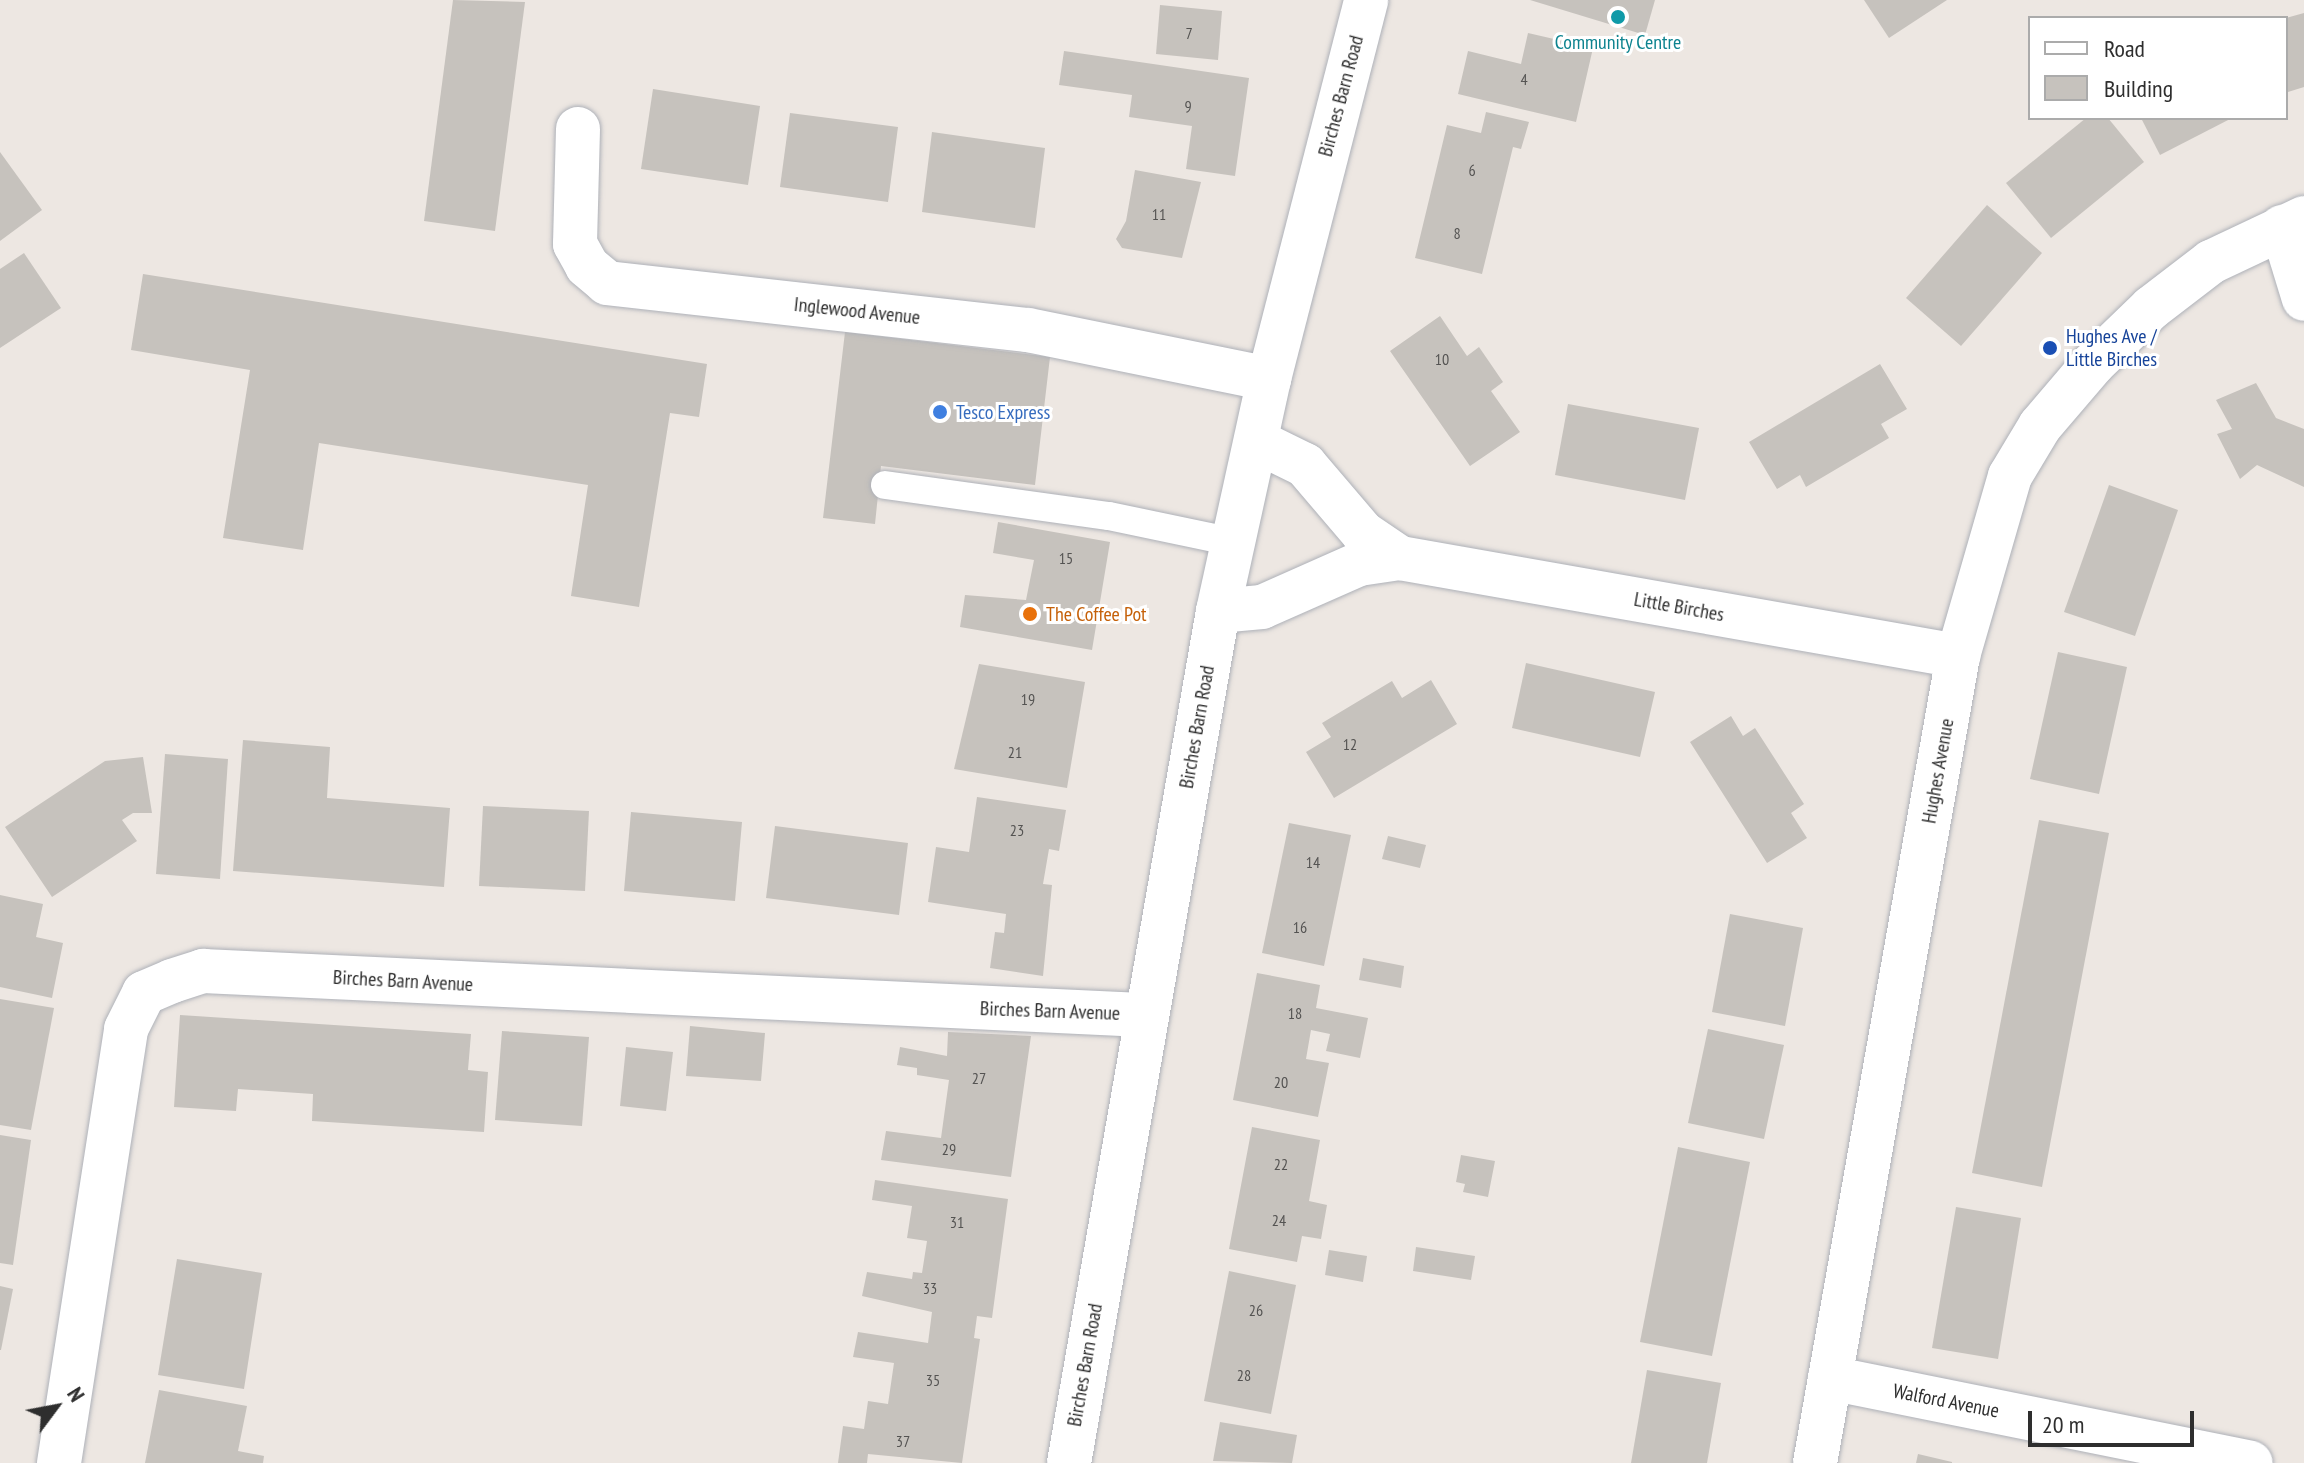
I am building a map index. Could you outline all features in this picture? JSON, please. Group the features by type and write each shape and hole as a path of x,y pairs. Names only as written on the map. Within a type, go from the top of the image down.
{"street":[{"name":"Birches Barn Road","path":"1069,1463 1144,1015 1218,611 1269,379 1366,0"},
{"name":"Inglewood Avenue","path":"578,129 575,244 587,266 607,283 1028,330 1269,379"},
{"path":"2293,223 2304,299"},
{"name":"Hughes Avenue","path":"1815,1463 1958,656 2010,476 2040,426 2093,364 2151,308 2211,262 2293,223"},
{"name":"Little Birches","path":"1256,441 1305,465 1363,533 1400,558"},
{"name":"Little Birches","path":"1218,611 1262,607 1359,564 1400,558 1958,656"},
{"name":"Birches Barn Avenue","path":"59,1463 126,1029 144,993 172,981 203,971 1144,1015"},
{"name":"Walford Avenue","path":"1830,1378 2250,1463"}],"lane":[{"path":"885,485 1109,516 1233,542"}],"building":[{"path":"453,0 525,2 495,231 424,221"},
{"name":"Community Centre","path":"1530,0 1655,0 1645,35"},
{"path":"1864,0 1947,0 1889,38"},
{"path":"1160,5 1222,11 1218,60 1156,54"},
{"path":"2304,13 2304,87 2288,92 2288,17"},
{"path":"1528,33 1593,48 1576,122 1458,94 1468,51 1521,64"},
{"path":"1064,51 1249,78 1235,176 1186,169 1192,126 1129,117 1132,95 1059,85"},
{"path":"653,89 760,106 748,185 641,169"},
{"path":"1486,112 1529,122 1521,149 1513,147 1482,274 1415,258 1447,125 1481,133"},
{"path":"790,113 898,127 888,202 780,187"},
{"path":"2084,120 2110,120 2144,162 2051,238 2006,183"},
{"path":"2142,120 2228,120 2160,155"},
{"path":"932,132 1045,148 1035,228 922,212"},
{"path":"0,152 42,210 0,241"},
{"path":"1135,170 1201,182 1182,258 1122,248 1116,239 1126,221"},
{"path":"1987,205 2042,253 1961,346 1906,298"},
{"path":"24,253 61,308 0,348 0,269"},
{"path":"143,274 707,364 699,417 670,413 639,607 571,596 588,485 319,443 303,550 223,538 250,370 131,350"},
{"path":"1440,316 1467,356 1479,347 1503,382 1491,391 1520,432 1470,466 1390,351"},
{"name":"Tesco Express","path":"845,332 1050,357 1035,485 881,466 875,524 823,518"},
{"path":"1880,364 1907,409 1881,424 1889,438 1806,487 1800,475 1777,489 1749,442"},
{"path":"2256,383 2276,418 2304,429 2304,487 2257,465 2240,479 2217,434 2232,429 2216,400"},
{"path":"1568,404 1699,428 1685,500 1555,475"},
{"path":"2109,485 2178,510 2135,636 2064,612"},
{"path":"998,522 1110,542 1092,650 960,627 965,595 1026,600 1034,560 993,553"},
{"path":"2058,652 2127,667 2099,794 2030,779"},
{"path":"1526,663 1655,692 1640,757 1512,728"},
{"path":"979,664 1085,682 1067,788 954,769"},
{"path":"1431,680 1457,724 1334,798 1306,752 1331,737 1322,723 1392,681 1402,698"},
{"path":"1731,716 1743,736 1755,728 1804,804 1791,813 1807,838 1767,863 1690,742"},
{"path":"243,740 330,747 327,798 450,808 444,887 233,871"},
{"path":"165,754 228,759 220,879 156,874"},
{"path":"143,757 152,813 133,813 122,820 137,841 52,897 5,827 105,761"},
{"path":"977,797 1066,810 1059,851 1049,849 1043,884 1052,885 1043,976 990,968 995,932 1004,933 1006,914 928,902 936,847 969,852"},
{"path":"483,806 589,811 585,891 479,886"},
{"path":"631,812 742,822 735,901 624,891"},
{"path":"2039,820 2109,833 2042,1187 1972,1173"},
{"path":"1289,823 1351,835 1324,966 1262,953"},
{"path":"775,826 908,843 899,915 766,898"},
{"path":"1388,836 1426,845 1420,868 1382,859"},
{"path":"0,895 43,904 36,937 63,943 52,998 0,987"},
{"path":"1730,914 1803,928 1785,1026 1712,1012"},
{"path":"1363,958 1404,966 1401,988 1359,980"},
{"path":"1257,973 1320,985 1316,1008 1368,1018 1360,1058 1326,1051 1330,1034 1311,1030 1306,1059 1329,1063 1318,1117 1233,1100"},
{"path":"0,999 54,1008 31,1130 0,1125"},
{"path":"180,1015 471,1034 468,1070 488,1072 484,1132 312,1121 313,1094 238,1089 236,1111 174,1107"},
{"path":"690,1026 765,1033 761,1081 686,1076"},
{"path":"1708,1029 1784,1045 1764,1139 1688,1123"},
{"path":"502,1031 589,1037 582,1126 495,1120"},
{"path":"948,1032 1031,1036 1011,1177 881,1160 886,1131 941,1138 949,1080 917,1075 917,1068 897,1065 900,1047 947,1056"},
{"path":"626,1047 673,1052 666,1111 620,1106"},
{"path":"1252,1127 1320,1140 1309,1201 1327,1205 1321,1239 1302,1236 1297,1262 1229,1249"},
{"path":"0,1135 31,1140 13,1265 0,1263"},
{"path":"1678,1147 1750,1162 1712,1356 1640,1342"},
{"path":"1461,1155 1495,1161 1488,1197 1463,1192 1465,1184 1456,1182"},
{"path":"875,1180 1008,1199 992,1318 977,1316 974,1338 980,1339 962,1463 868,1454 867,1463 838,1463 843,1426 864,1429 868,1401 888,1404 894,1363 853,1357 858,1332 928,1343 932,1312 862,1296 867,1272 912,1279 913,1272 922,1273 927,1241 907,1238 912,1206 872,1200"},
{"path":"1956,1207 2021,1218 1998,1359 1932,1348"},
{"path":"1416,1247 1475,1256 1471,1280 1413,1271"},
{"path":"1329,1250 1367,1256 1363,1282 1325,1275"},
{"path":"177,1259 262,1273 244,1389 158,1375"},
{"path":"1229,1271 1296,1285 1271,1414 1204,1401"},
{"path":"0,1286 13,1289 1,1350 0,1350"},
{"path":"1647,1370 1721,1383 1707,1463 1631,1463"},
{"path":"159,1390 247,1406 238,1451 264,1456 263,1463 145,1463"},
{"path":"1220,1422 1297,1435 1292,1463 1213,1461"},
{"path":"1918,1454 1952,1462 1952,1463 1916,1463"}],"place":[{"name":"Community Centre","path":"1618,17"},
{"name":"Hughes Ave / Little Birches","path":"2050,348"},
{"name":"Tesco Express","path":"940,412"},
{"name":"The Coffee Pot","path":"1030,614"}]}
